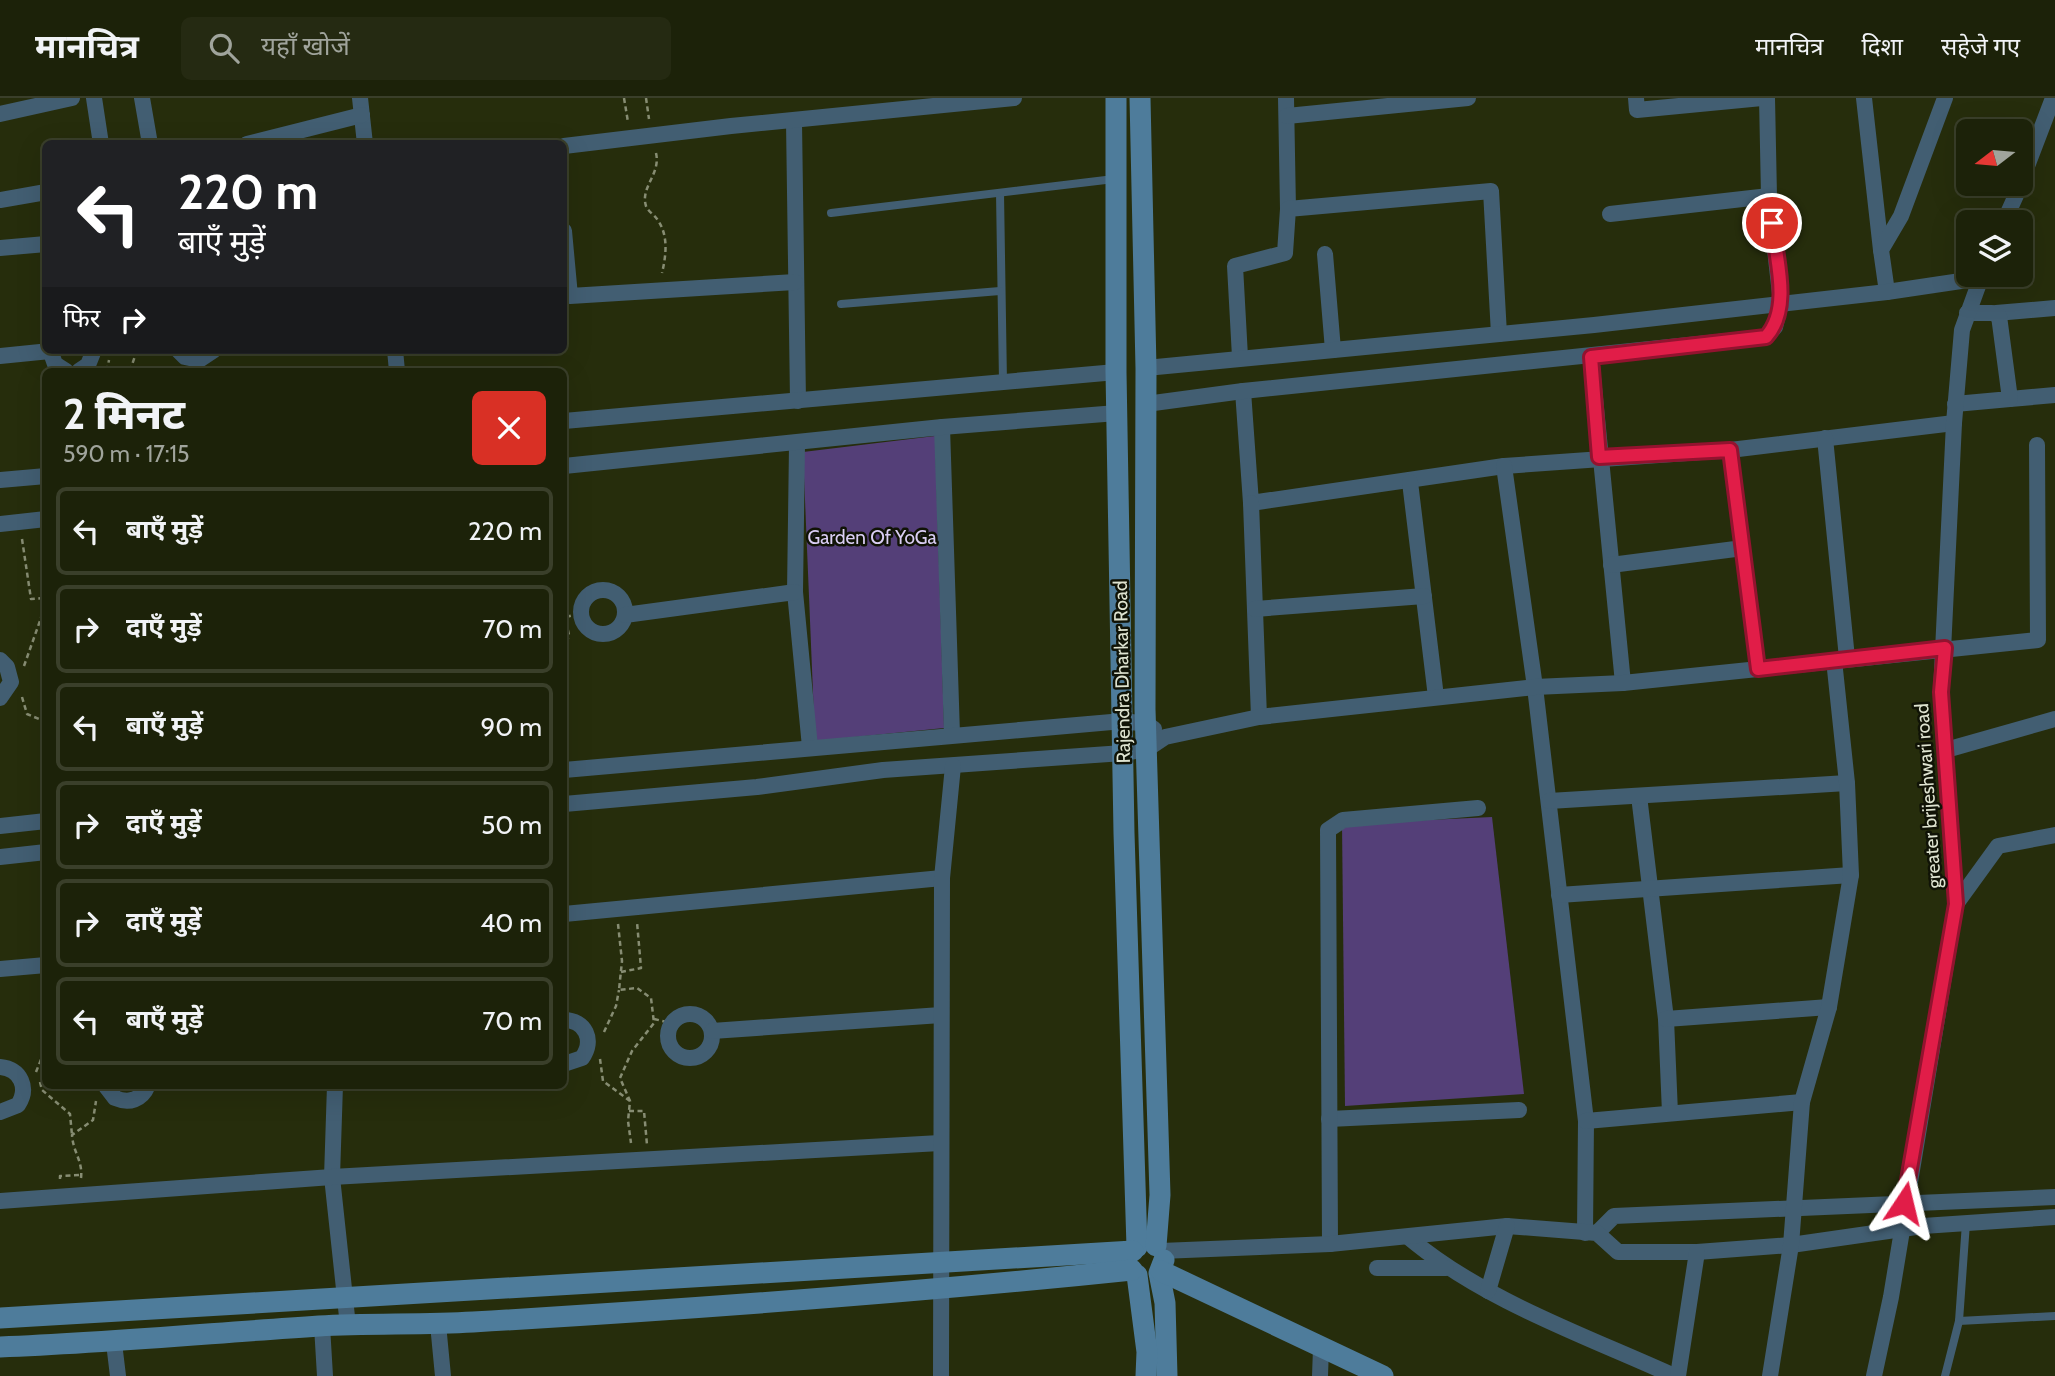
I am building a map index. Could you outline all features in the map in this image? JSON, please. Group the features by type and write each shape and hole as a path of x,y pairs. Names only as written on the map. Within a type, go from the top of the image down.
{"street":[{"path":"0,114 72,98"},
{"path":"94,98 100,140"},
{"path":"142,98 149,140"},
{"path":"360,98 365,140"},
{"path":"567,146 794,122 938,102 1014,98"},
{"name":"Rajendra Dharkar Road","path":"1116,98 1116,414 1123,753 1147,1261 1146,1376"},
{"name":"Rajendra Dharkar Road","path":"1140,98 1146,368 1147,749 1160,1195 1147,1261 1165,1303 1167,1376"},
{"path":"1240,357 1235,266 1285,253 1288,209 1286,98"},
{"path":"1287,116 1468,98"},
{"path":"1146,404 1243,391 1754,341 1766,337 1775,327 1781,303 1769,196 1764,98 1637,110 1636,98"},
{"path":"1864,98 1887,292"},
{"path":"1881,250 1901,216 1945,98"},
{"path":"2034,148 2053,98"},
{"path":"263,140 362,116"},
{"path":"794,122 798,401"},
{"path":"1288,209 1491,191 1499,334"},
{"path":"0,200 42,193"},
{"path":"1610,214 1769,196"},
{"path":"0,248 42,244"},
{"path":"1325,254 1333,350"},
{"path":"1146,368 1499,334 1887,292 1956,280"},
{"path":"567,297 795,282"},
{"name":"greater brijeshwari road","path":"1874,1376 1956,904 1941,692 1955,404 1962,330 1978,287"},
{"path":"1967,313 2055,308"},
{"path":"1996,313 2001,320 2010,399"},
{"path":"0,356 42,351"},
{"path":"51,354 55,364 61,368"},
{"path":"182,354 199,360 209,354"},
{"path":"1591,357 1623,683"},
{"path":"567,421 1116,372"},
{"path":"1243,391 1251,503 1259,718"},
{"path":"1955,404 2055,394"},
{"path":"567,466 942,427 1116,414"},
{"path":"1251,503 1410,482 1504,466 1599,457 1730,450 1954,424"},
{"path":"942,427 952,734"},
{"path":"1770,1376 1791,1245 1802,1102 1829,1007 1852,875 1841,659 1825,438"},
{"path":"797,444 795,592 810,747"},
{"path":"2036,445 2047,534 2038,640"},
{"path":"1730,450 1758,669"},
{"path":"1504,466 1535,687 1586,1121 1591,1233"},
{"path":"0,480 42,475"},
{"path":"1410,482 1436,697"},
{"path":"0,524 42,519"},
{"path":"1611,565 1743,548"},
{"path":"603,589 622,600 625,615 619,628 606,635 591,632 573,615 584,599 603,589"},
{"path":"625,615 795,592"},
{"path":"1255,609 1424,596"},
{"path":"567,804 757,787 883,770 1123,753 1147,749 1165,737 1259,718 1535,687 1623,683 2055,638"},
{"path":"0,660 8,667 11,682 0,698"},
{"path":"1945,750 2055,719"},
{"path":"567,771 952,734 1123,721 1147,723 1165,737"},
{"path":"941,1376 942,878 953,766"},
{"path":"1549,801 1847,783"},
{"path":"1639,796 1666,1019 1670,1113"},
{"path":"1330,1244 1328,830 1343,820 1478,808"},
{"path":"0,825 42,821"},
{"path":"1956,904 1998,846 2055,835"},
{"path":"0,857 42,852"},
{"path":"1559,895 1852,875"},
{"path":"567,914 942,878"},
{"path":"0,969 42,965"},
{"path":"1666,1019 1829,1007"},
{"path":"690,1013 704,1018 712,1031 706,1052 700,1056 685,1058 673,1051 667,1037 671,1023 690,1013"},
{"path":"712,1031 941,1015"},
{"path":"567,1021 580,1024 589,1044 582,1058 567,1063"},
{"path":"0,1067 15,1072 20,1077 24,1092 18,1105 0,1112"},
{"path":"102,1089 115,1098 129,1101 142,1095 146,1089"},
{"path":"335,1089 332,1177 348,1326"},
{"path":"1586,1121 1802,1102"},
{"path":"1329,1119 1519,1110"},
{"path":"0,1201 332,1177 940,1143"},
{"path":"1591,1233 1614,1216 2055,1197"},
{"path":"1966,1223 1968,1201"},
{"path":"0,1347 114,1343 323,1326 439,1324 943,1291 1147,1261 1507,1226 1591,1233 1618,1252 1697,1252 1791,1245 1966,1223 2055,1217"},
{"path":"1488,1291 1507,1226"},
{"path":"1408,1237 1446,1268 1488,1291 1676,1376 1697,1252"},
{"path":"0,1318 942,1264 1147,1261 1383,1376"},
{"path":"1377,1268 1446,1268"},
{"path":"439,1324 443,1376"},
{"path":"323,1326 325,1376"},
{"path":"114,1343 118,1376"},
{"path":"1320,1376 1321,1348"}],"lane":[{"path":"831,213 1117,179"},
{"path":"1000,193 1003,382"},
{"path":"841,304 1000,292"},
{"path":"1945,1376 1959,1321 1966,1223"},
{"path":"1959,1321 2055,1316"}],"path":[{"path":"624,98 630,138"},
{"path":"646,98 651,135 659,165 646,192 646,207 659,222 666,255 659,292"},
{"path":"19,522 31,599 42,598"},
{"path":"23,674 24,661 42,613"},
{"path":"567,613 573,615 567,641"},
{"path":"22,688 22,701 27,714 42,720"},
{"path":"621,972 641,968 636,907"},
{"path":"603,1036 605,1024 616,1006 621,972 617,909"},
{"path":"619,990 637,988 651,998 654,1019 648,1033 632,1051 620,1078 630,1101 629,1111 641,1160"},
{"path":"654,1019 671,1023"},
{"path":"601,1049 603,1081 630,1101"},
{"path":"42,1055 35,1069 42,1090 70,1114 73,1149 83,1163 80,1195"},
{"path":"72,1135 93,1120 100,1089"},
{"path":"629,1111 644,1111 641,1160"}],"green space":[{"name":"Garden Of YoGa","path":"935,436 944,728 815,741 803,452"},
{"path":"1492,817 1524,1094 1345,1106 1342,824"}],"route":[{"path":"1772,223 1781,303 1775,327 1766,337 1754,341 1591,357 1599,457 1730,450 1758,669 1945,648 1941,692 1956,904 1904,1203"}]}
